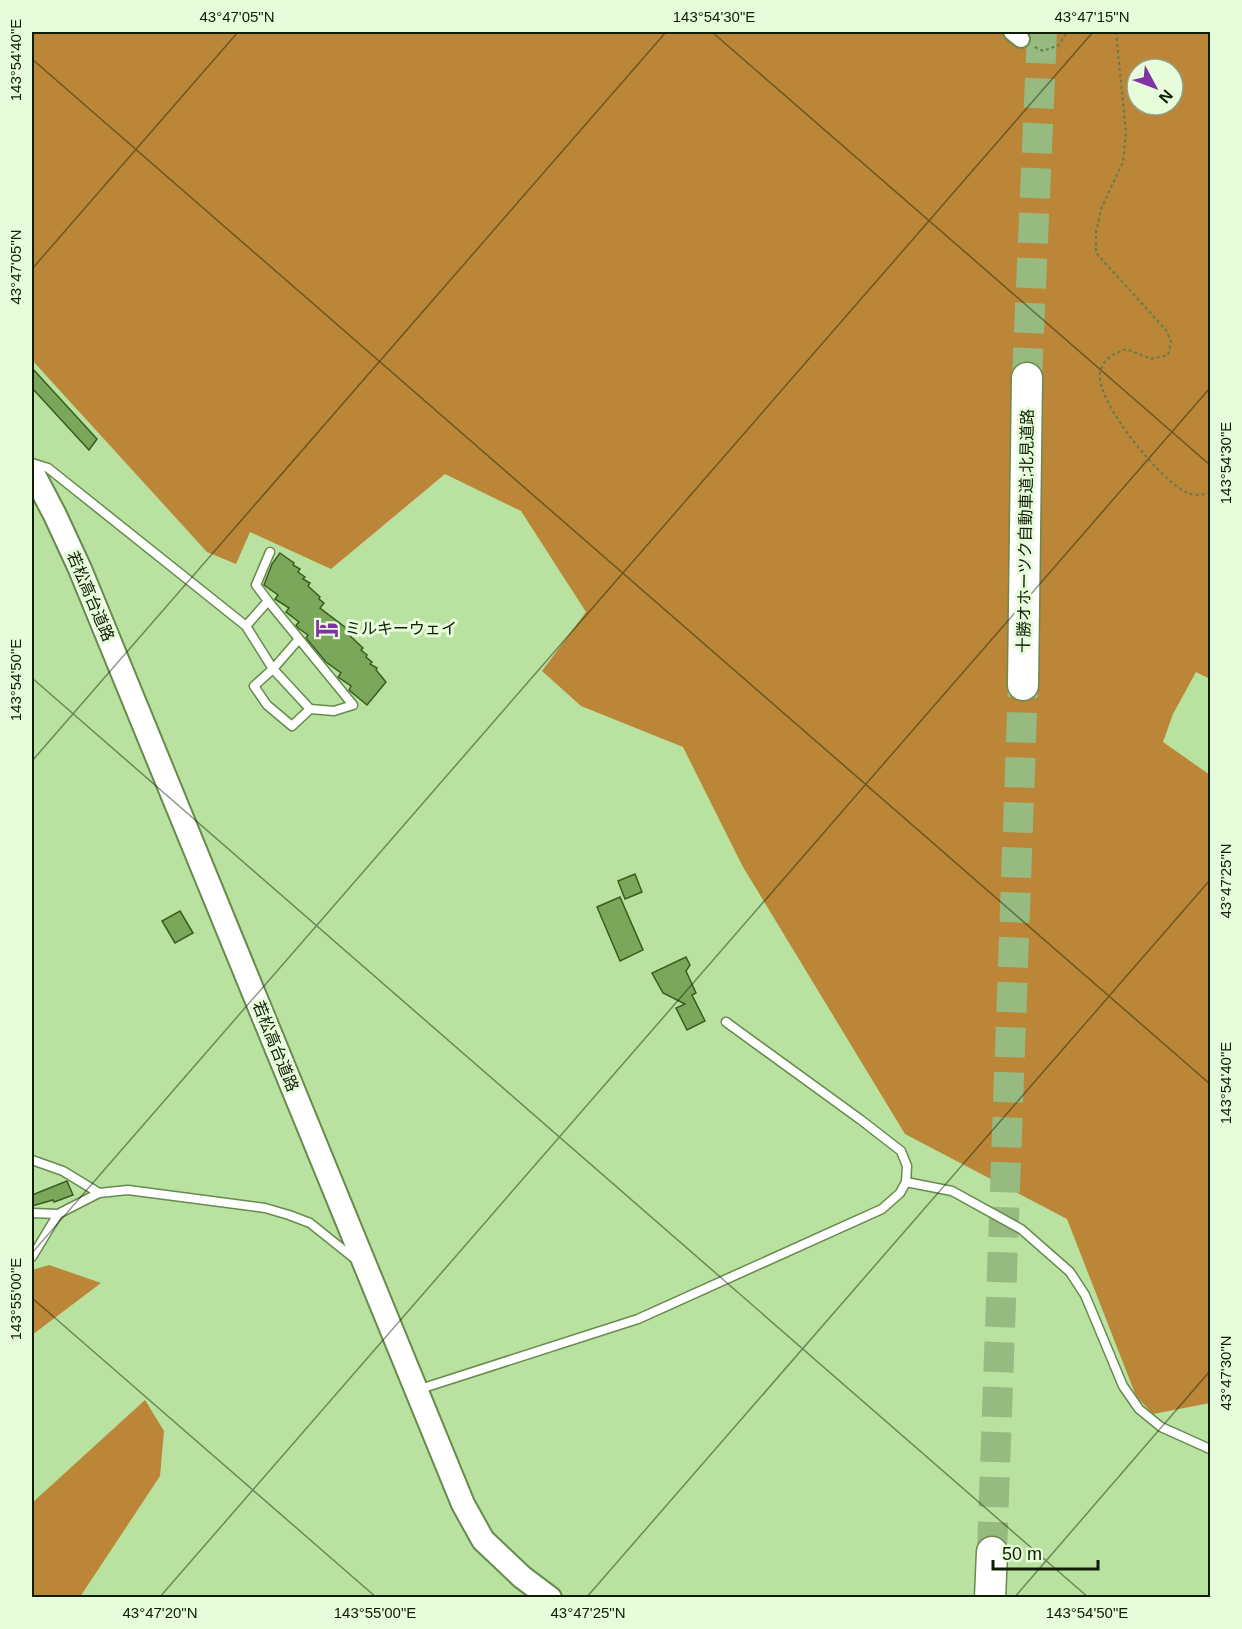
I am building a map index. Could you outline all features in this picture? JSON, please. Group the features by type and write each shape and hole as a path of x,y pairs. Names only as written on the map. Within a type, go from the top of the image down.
{"highway":[{"name":"十勝オホーツク自動車道;北見道路","path":"1023,684 1027,378"},
{"path":"990,1598 992,1552"}],"street":[{"name":"若松高台道路","path":"32,471 56,514 80,569 463,1504 483,1540 522,1577 550,1598"}],"lane":[{"path":"32,463 48,468 246,626 273,669 310,709 334,711 353,705 256,585 270,552"},
{"path":"246,626 268,602"},
{"path":"299,639 273,669 254,686 267,705 292,726 310,709"},
{"path":"416,1390 638,1319 882,1209 900,1193 906,1182 907,1167 901,1151 726,1022"},
{"path":"32,1160 63,1171 99,1192"},
{"path":"906,1182 952,1191 1021,1229 1070,1272 1085,1295 1123,1386 1139,1409 1161,1427 1210,1449"},
{"path":"32,1214 58,1214 99,1192 128,1190 265,1209 310,1223 365,1267"},
{"path":"32,1257 58,1214"}],"path":[{"path":"1017,35 1043,51 1059,45 1067,32"},
{"path":"1116,32 1126,133 1123,162 1101,209 1096,232 1096,253 1166,330 1171,342 1168,355 1151,360 1126,349 1109,356 1100,372 1101,390 1111,410 1131,438 1174,485 1189,494 1210,492"}],"shaded area":[{"path":"32,32 1210,32 1210,679 1196,672 1173,714 1163,742 1210,775 1210,1403 1153,1414 1136,1396 1067,1219 905,1134 743,867 683,747 581,706 542,671 586,612 521,511 445,474 331,569 250,532 236,564 207,552 32,360"},
{"path":"49,1265 101,1283 32,1335 32,1270"},
{"path":"145,1400 164,1431 160,1476 80,1597 32,1597 32,1503"}],"building":[{"path":"32,368 97,439 89,450 32,388"},
{"path":"280,553 300,569 298,572 305,577 303,579 310,583 308,586 324,603 320,608 350,631 348,634 363,648 361,650 372,662 370,664 377,668 376,670 386,682 367,705 349,690 351,686 338,677 341,673 326,662 306,638 308,635 296,625 299,622 286,612 289,608 275,599 278,595 264,585 272,564"},
{"path":"635,874 642,892 625,899 618,881"},
{"path":"620,897 643,950 620,961 597,907"},
{"path":"180,911 193,933 175,943 162,921"},
{"path":"686,957 690,965 686,971 696,993 692,995 705,1021 687,1030 676,1008 685,1004 663,993 652,973"},
{"path":"67,1181 73,1195 54,1202 53,1200 32,1206 32,1195"}],"tunnel":[{"path":"1027,378 1042,32"},
{"path":"992,1552 1023,685"}],"place":[{"name":"ミルキーウェイ","path":"327,628"}]}
